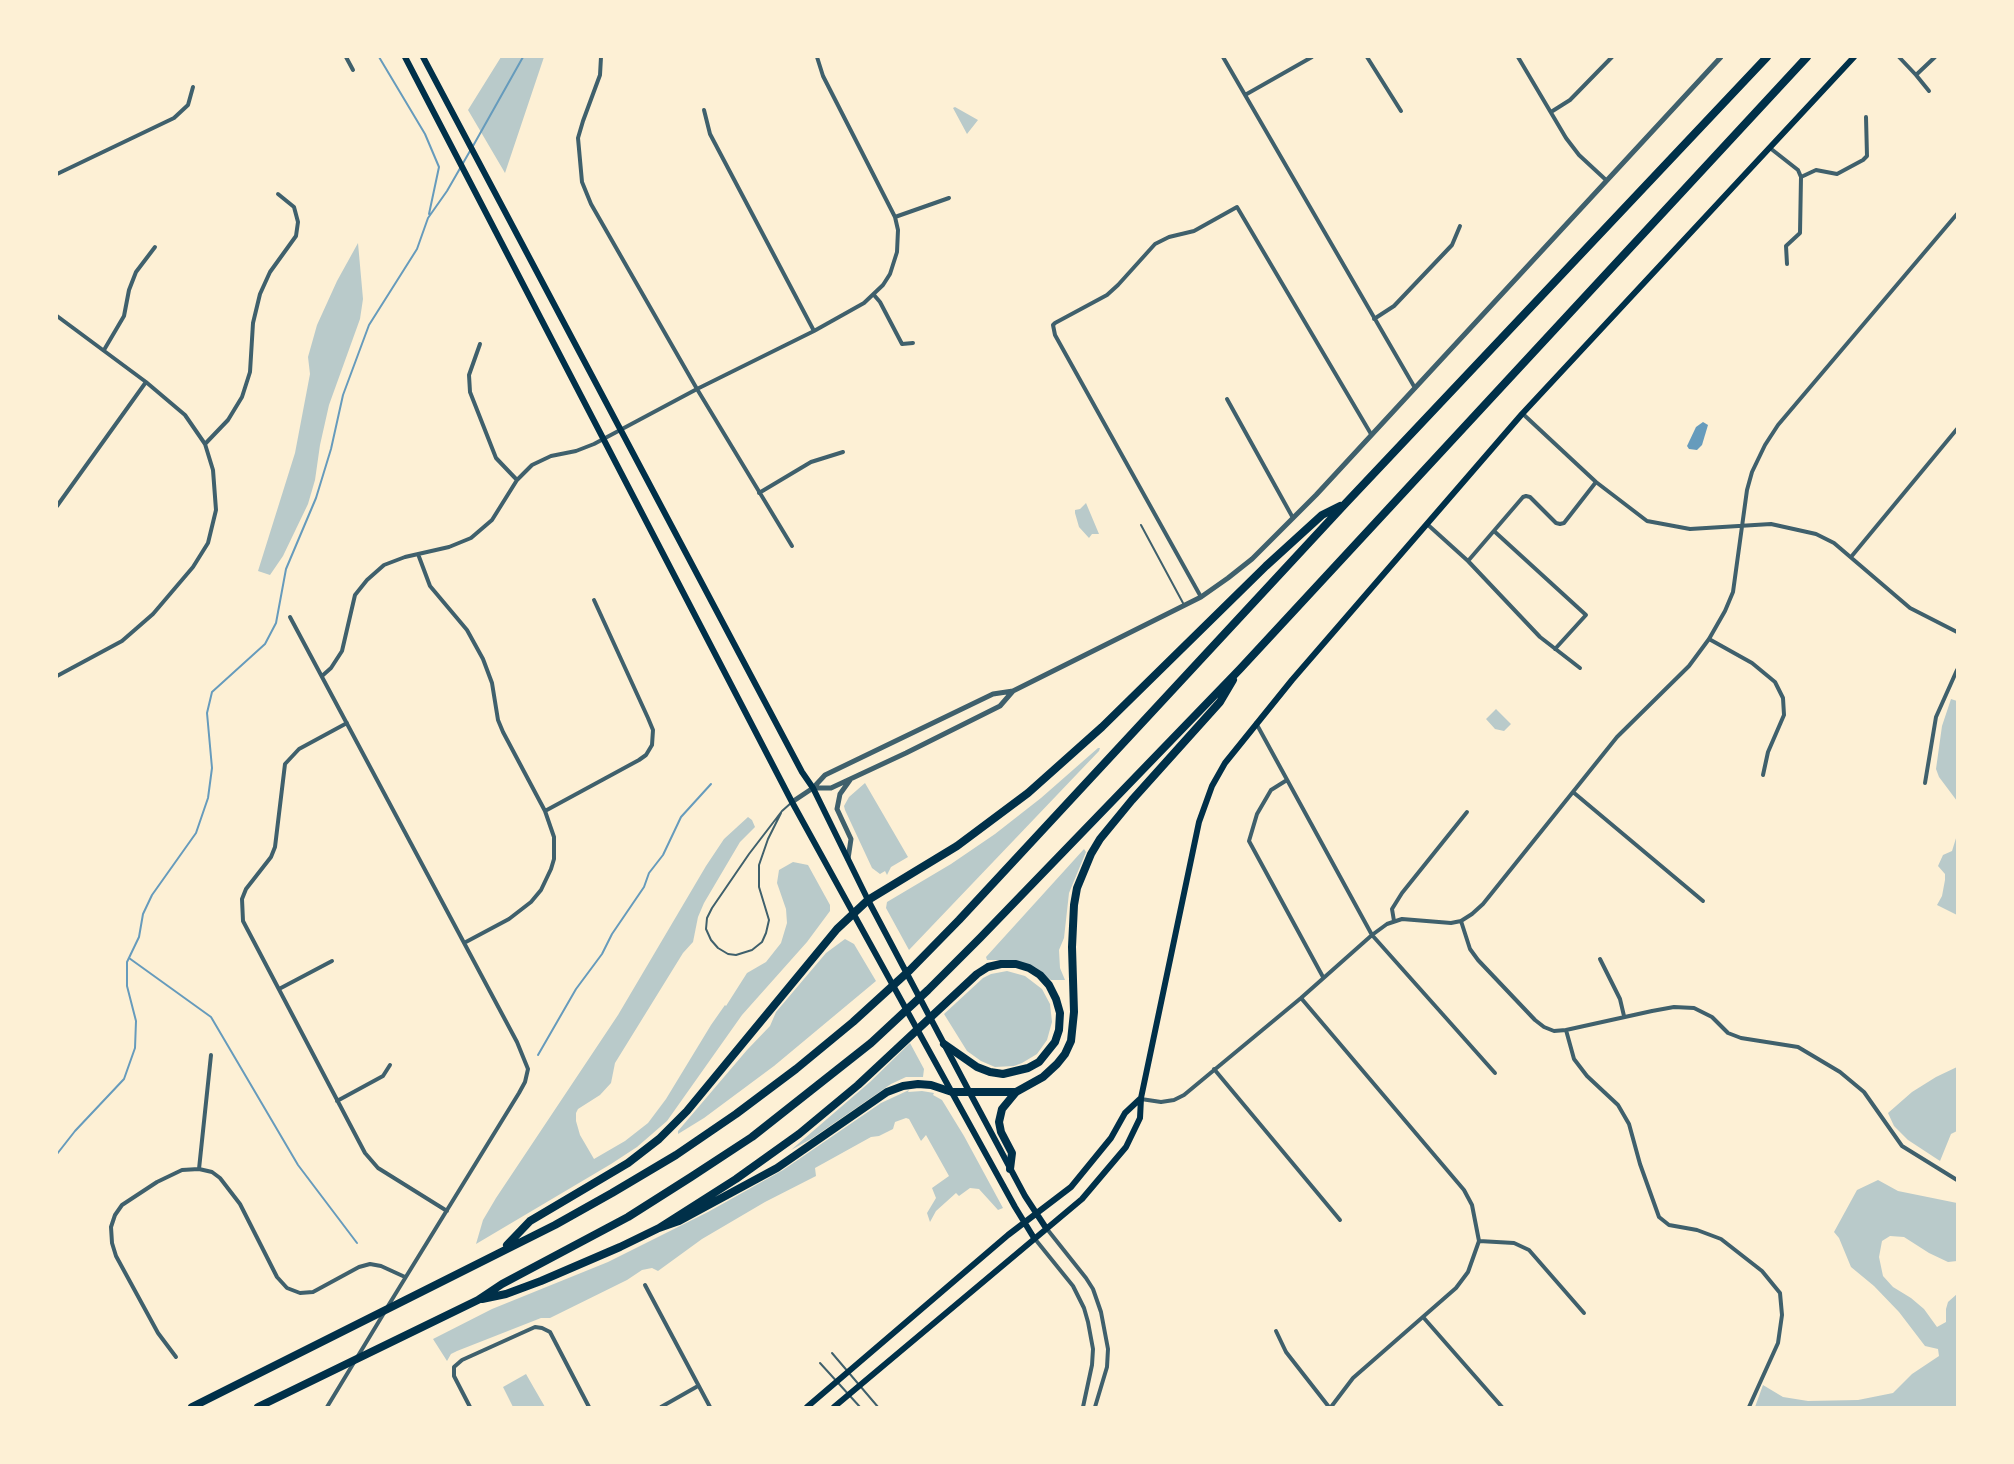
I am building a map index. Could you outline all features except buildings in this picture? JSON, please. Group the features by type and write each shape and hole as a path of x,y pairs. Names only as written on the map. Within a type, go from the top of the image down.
{"highway":[{"path":"192,1407 564,1220 676,1155 788,1076 853,1022 910,970 959,920 1344,505 1767,57"},
{"path":"258,1407 478,1300 502,1284 627,1217 752,1137 871,1043 972,946 1240,669 1807,57"},
{"path":"502,1251 530,1221 628,1162 674,1125 837,929 868,900 964,841 1028,793 1102,726 1274,558 1322,515 1344,505"},
{"path":"1010,1169 1012,1154 1001,1132 999,1122 1002,1109 1016,1092 1043,1077 1057,1064 1071,1041 1074,1027 1072,946 1074,905 1077,888 1091,854 1121,813 1220,702 1240,669"},
{"path":"478,1300 506,1294 620,1247 659,1228 736,1179 799,1134 858,1085 977,974 988,968 1001,964 1016,964 1029,968 1049,985 1056,999 1060,1013 1059,1030 1048,1053 1028,1068 1003,1074 990,1072 944,1044"},
{"path":"659,1228 679,1221 777,1168 887,1092 903,1086 918,1084 931,1085 952,1092 1016,1092"}],"main road":[{"path":"405,57 792,802 1024,1223 1035,1238"},
{"path":"423,57 813,788 868,900 1010,1169 1046,1228"},
{"path":"834,1407 1082,1199 1126,1147 1140,1118 1141,1098 1199,822 1218,775 1256,723 1522,414 1854,57"},
{"path":"807,1407 1024,1223 1071,1187 1111,1138 1125,1113 1141,1098"}],"street":[{"path":"346,57 353,70"},
{"path":"601,57 600,75 578,138 582,182 591,204 697,389 792,546"},
{"path":"322,676 331,668 342,651 352,602 360,587 384,566 418,554 455,545 478,534 492,520 517,480 524,472 543,459 586,448 697,389 814,331 874,295 890,274 895,260 898,230 895,217 823,76 817,57"},
{"path":"1223,57 1415,388"},
{"path":"1245,95 1312,57"},
{"path":"1367,57 1401,111"},
{"path":"1518,57 1566,138 1579,155 1606,180"},
{"path":"1551,112 1570,99 1612,57"},
{"path":"792,802 813,788 825,775 993,694 1013,691 1185,606 1201,597 1252,559 1293,519 1721,57"},
{"path":"1899,57 1929,91"},
{"path":"1916,75 1935,57"},
{"path":"57,174 174,118 188,105 194,87"},
{"path":"704,110 710,134 814,331"},
{"path":"1801,177 1816,170 1837,174 1868,156 1866,117"},
{"path":"1769,148 1798,170 1801,177 1800,232 1786,246 1787,264"},
{"path":"205,444 228,420 242,397 250,372 253,323 260,294 270,272 296,236 298,222 294,207 278,194"},
{"path":"895,217 949,198"},
{"path":"1201,597 1055,335 1053,326 1055,323 1113,290 1155,244 1169,237 1194,231 1237,207 1371,434"},
{"path":"1141,1098 1161,1102 1179,1098 1301,998 1372,935 1394,921 1409,919 1451,923 1461,921 1483,904 1617,737 1689,666 1709,639 1733,592 1747,490 1752,472 1765,446 1778,426 1957,214"},
{"path":"1374,319 1394,306 1432,267 1452,244 1460,226"},
{"path":"104,350 124,316 129,290 136,272 155,247"},
{"path":"874,295 902,344 914,343"},
{"path":"57,316 147,382 185,415 205,444 213,470 216,510 208,543 193,567 153,614 122,641 57,676"},
{"path":"480,344 469,375 470,392 496,458 517,480"},
{"path":"57,506 147,382"},
{"path":"1227,399 1293,519"},
{"path":"1522,414 1596,482 1647,521 1690,529 1771,524 1804,530 1834,543 1910,608 1957,632"},
{"path":"1851,557 1957,429"},
{"path":"759,493 811,462 843,452"},
{"path":"1468,561 1526,496 1556,523 1564,523 1596,482"},
{"path":"1426,524 1468,561 1510,607 1555,649 1580,668"},
{"path":"1494,531 1586,615 1555,649"},
{"path":"418,554 430,586 466,630 483,660 492,683 498,720 545,811 554,848 551,869 541,890 531,902 521,911 464,943"},
{"path":"545,811 639,760 646,755 652,745 652,730 648,718 594,600"},
{"path":"290,617 520,1048 528,1069 522,1088 327,1407"},
{"path":"1709,639 1752,663 1775,682 1783,698 1784,715 1768,752 1763,775"},
{"path":"1925,783 1936,717 1957,670"},
{"path":"813,788 831,789 1000,706 1013,691"},
{"path":"347,723 299,749 285,764 273,852 250,883 242,899 242,914 246,929 365,1153 374,1164 447,1211"},
{"path":"1256,723 1372,935 1495,1073"},
{"path":"848,859 850,839 837,809 840,794 851,779"},
{"path":"1287,780 1271,790 1257,814 1249,842 1323,977"},
{"path":"1573,792 1703,901"},
{"path":"1394,921 1392,909 1402,894 1467,812"},
{"path":"1461,921 1474,955 1535,1020 1554,1031 1674,1007 1694,1008 1712,1017 1728,1033 1798,1047 1840,1072 1864,1092 1902,1146 1957,1180"},
{"path":"1600,959 1620,999 1624,1016"},
{"path":"279,989 332,961"},
{"path":"1276,1331 1286,1352 1330,1407 1353,1378 1456,1288 1468,1272 1479,1241 1472,1204 1464,1190 1301,998"},
{"path":"1566,1030 1574,1059 1587,1076 1618,1105 1629,1125 1659,1217 1669,1225 1697,1230 1721,1239 1762,1270 1780,1293 1782,1315 1778,1343 1749,1407"},
{"path":"199,1169 211,1055"},
{"path":"338,1101 383,1076 390,1065"},
{"path":"1214,1069 1340,1220"},
{"path":"176,1357 158,1333 116,1256 111,1227 114,1215 122,1205 172,1173 192,1168 212,1172 220,1178 233,1193 277,1278 287,1288 300,1293 313,1292 370,1264 381,1266 405,1277"},
{"path":"1046,1228 1086,1278 1093,1289 1101,1312 1108,1349 1107,1367 1095,1407"},
{"path":"1035,1238 1072,1286 1084,1308 1088,1322 1091,1334 1092,1365 1083,1407"},
{"path":"1479,1241 1514,1243 1529,1250 1584,1313"},
{"path":"645,1286 710,1407"},
{"path":"1423,1317 1502,1407"},
{"path":"470,1407 454,1376 454,1367 462,1360 535,1327 550,1332 589,1407"},
{"path":"661,1407 698,1386"}],"lane":[{"path":"1141,525 1185,606"},
{"path":"781,813 768,839 759,865 759,887 769,920 766,933 762,942 752,950 736,955 728,954 711,940 706,929 707,918 726,886 781,813 792,802"},
{"path":"832,1353 878,1407"},
{"path":"820,1363 860,1407"}],"shaded area":[{"path":"501,57 544,57 505,173 468,110"},
{"path":"953,108 978,120 967,134"},
{"path":"358,243 363,299 360,319 329,405 315,480 308,504 283,556 270,575 258,571 295,453 310,374 308,357 317,325"},
{"path":"1086,503 1099,534 1092,534 1089,538 1079,527 1075,513 1075,510 1080,509"},
{"path":"1951,699 1957,701 1957,801 1939,777 1936,769 1942,726"},
{"path":"1496,709 1511,724 1504,731 1495,729 1486,719"},
{"path":"1100,748 1099,751 909,950 886,908 887,902 951,864 995,834 1041,798"},
{"path":"865,783 908,857 891,867 887,875 885,871 880,874 872,868 844,806 849,797"},
{"path":"748,817 755,827 740,842 704,903 698,917 693,942 683,953 615,1063 611,1083 600,1095 578,1109 576,1113 580,1135 594,1159 625,1141 648,1123 666,1099 711,1025 747,973 766,962 781,943 787,923 786,909 777,883 779,870 793,862 808,865 830,905 830,911 807,942 742,1015 667,1121 637,1147 611,1164 476,1244 483,1220 496,1198 618,1015 706,866 724,839"},
{"path":"1957,835 1957,915 1937,905 1942,896 1945,880 1945,874 1938,866 1943,855 1952,851"},
{"path":"1084,849 1086,852 1069,893 1064,938 1059,950 1060,968 1065,980 1051,980 1036,968 1015,960 987,960 986,957"},
{"path":"845,939 854,944 876,981 774,1066 704,1118 678,1134 678,1131 747,1050 770,1026 776,1012 826,953"},
{"path":"1007,971 1025,976 1042,989 1050,1004 1052,1022 1047,1040 1037,1054 1014,1066 995,1067 967,1051 944,1014 983,978"},
{"path":"910,1043 924,1069 923,1077 906,1077 891,1084 811,1139 791,1150 870,1082"},
{"path":"1957,1067 1957,1131 1951,1134 1940,1161 1908,1140 1894,1126 1888,1113 1912,1092"},
{"path":"909,1090 908,1092 934,1093 933,1095 942,1100 1003,1208 998,1210 979,1189 970,1188 959,1196 956,1193 936,1211 930,1222 927,1213 936,1198 932,1188 949,1176 926,1135 921,1141 909,1119 906,1118 895,1122 893,1129 871,1137 815,1168 816,1176 765,1202 702,1239 658,1271 652,1268 642,1270 627,1280 550,1318 541,1318 457,1351 451,1354 447,1361 433,1339 492,1309 608,1262 708,1212 783,1170 881,1103"},
{"path":"1878,1180 1898,1191 1957,1203 1957,1261 1948,1262 1904,1237 1890,1236 1882,1241 1879,1257 1883,1276 1893,1287 1924,1309 1937,1327 1946,1322 1948,1302 1957,1294 1957,1407 1755,1407 1763,1385 1783,1397 1808,1401 1858,1400 1893,1393 1912,1374 1939,1356 1938,1349 1925,1346 1899,1312 1874,1286 1851,1267 1839,1238 1834,1232 1857,1190"},
{"path":"526,1374 545,1407 513,1407 503,1387"}],"water":[{"path":"1703,422 1708,425 1702,445 1697,450 1689,449 1687,446 1696,427"}],"waterway":[{"path":"379,57 425,134 439,167 429,214"},
{"path":"473,146 523,57"},
{"path":"57,1154 75,1131 124,1079 135,1048 136,1021 127,986 127,962 139,937 143,914 152,895 196,833 208,798 212,768 207,713 212,692 265,644 276,623 286,569 316,498 331,449 343,395 369,325 417,249 428,218 470,151"},
{"path":"538,1055 576,989 602,954 612,934 644,887 649,873 663,855 681,817 711,784"},
{"path":"129,958 211,1017 298,1165 357,1243"}]}
